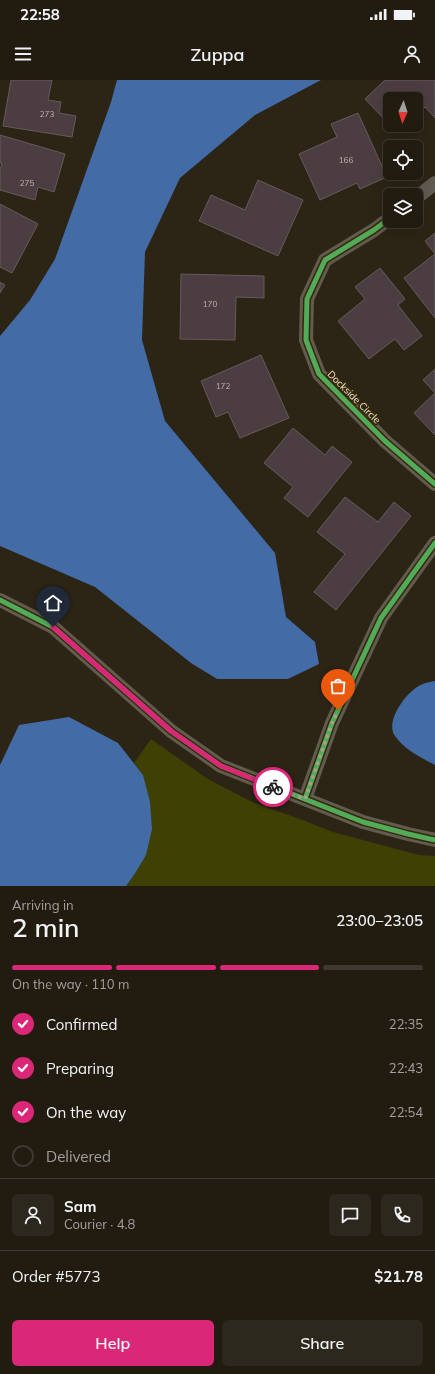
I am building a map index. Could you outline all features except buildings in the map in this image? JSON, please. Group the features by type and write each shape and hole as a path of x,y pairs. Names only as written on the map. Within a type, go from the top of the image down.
{"street":[{"path":"423,192 435,183"},
{"name":"Dockside Circle","path":"383,223 325,260 307,299 306,340 319,374 385,441 435,484"},
{"path":"305,799 332,723 381,618 435,543"},
{"path":"0,600 53,627 171,731 221,766 363,822 435,840"}],"shaded area":[{"path":"151,739 208,779 254,803 333,832 419,855 435,856 435,886 126,886 134,875 143,775 134,763"}],"water":[{"path":"117,80 321,80 255,115 180,178 145,252 142,340 165,421 275,553 286,617 315,642 319,664 288,679 217,679 191,663 95,587 0,546 0,336 30,300 55,259 111,102"},
{"path":"435,681 435,765 413,753 403,745 392,730 395,714 399,706 411,692 417,687"},
{"path":"69,717 118,743 143,775 150,802 152,829 146,855 126,886 0,886 0,765 19,725"}],"cycle path":[{"path":"383,223 325,260 307,299 306,340 319,374 385,441 435,484"},
{"path":"305,799 332,723 381,618 435,543"},
{"path":"0,600 53,627 171,731 221,766 363,822 435,840"}],"way so far":[{"path":"273,787 305,799 338,710"}],"route":[{"path":"53,627 171,731 221,766 273,787"}]}
